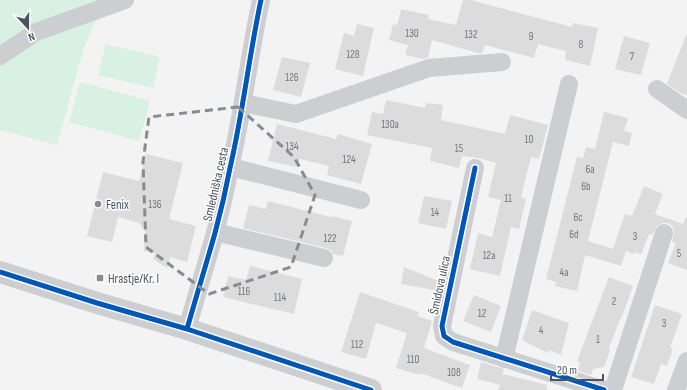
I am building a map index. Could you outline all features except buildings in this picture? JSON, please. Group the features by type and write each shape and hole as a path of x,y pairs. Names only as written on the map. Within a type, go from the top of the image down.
{"street":[{"path":"0,56 36,32 125,0"},
{"name":"Smledniška cesta","path":"187,329 215,232 231,167 244,103 252,42 261,0"},
{"path":"244,103 296,114 429,68 502,62"},
{"path":"504,358 570,84"},
{"path":"656,89 687,110"},
{"name":"Smledniška cesta","path":"231,167 361,200"},
{"name":"Šmidova ulica","path":"475,168 442,326 444,336 453,342 604,390"},
{"name":"Smledniška cesta","path":"215,232 324,258"},
{"path":"612,390 664,233"},
{"path":"0,272 97,303 187,329 371,390"},
{"path":"676,390 687,360"}],"highlighted area":[{"path":"238,107 294,157 315,195 291,267 209,294 146,247 143,162 149,117"}],"green space":[{"path":"0,0 113,0 0,51"},
{"path":"97,17 84,47 57,145 0,130 0,60 29,41"},
{"path":"106,44 160,57 153,88 98,75"},
{"path":"80,82 150,101 139,141 69,122"}],"cycle path":[{"path":"187,329 223,200 239,126 261,0"},
{"path":"475,168 442,326 444,336 453,342 604,390"},
{"path":"0,272 97,303 187,329 371,390"}],"place":[{"name":"Fenix","path":"98,204"},
{"name":"Hrastje/Kr. I","path":"100,278"}]}
